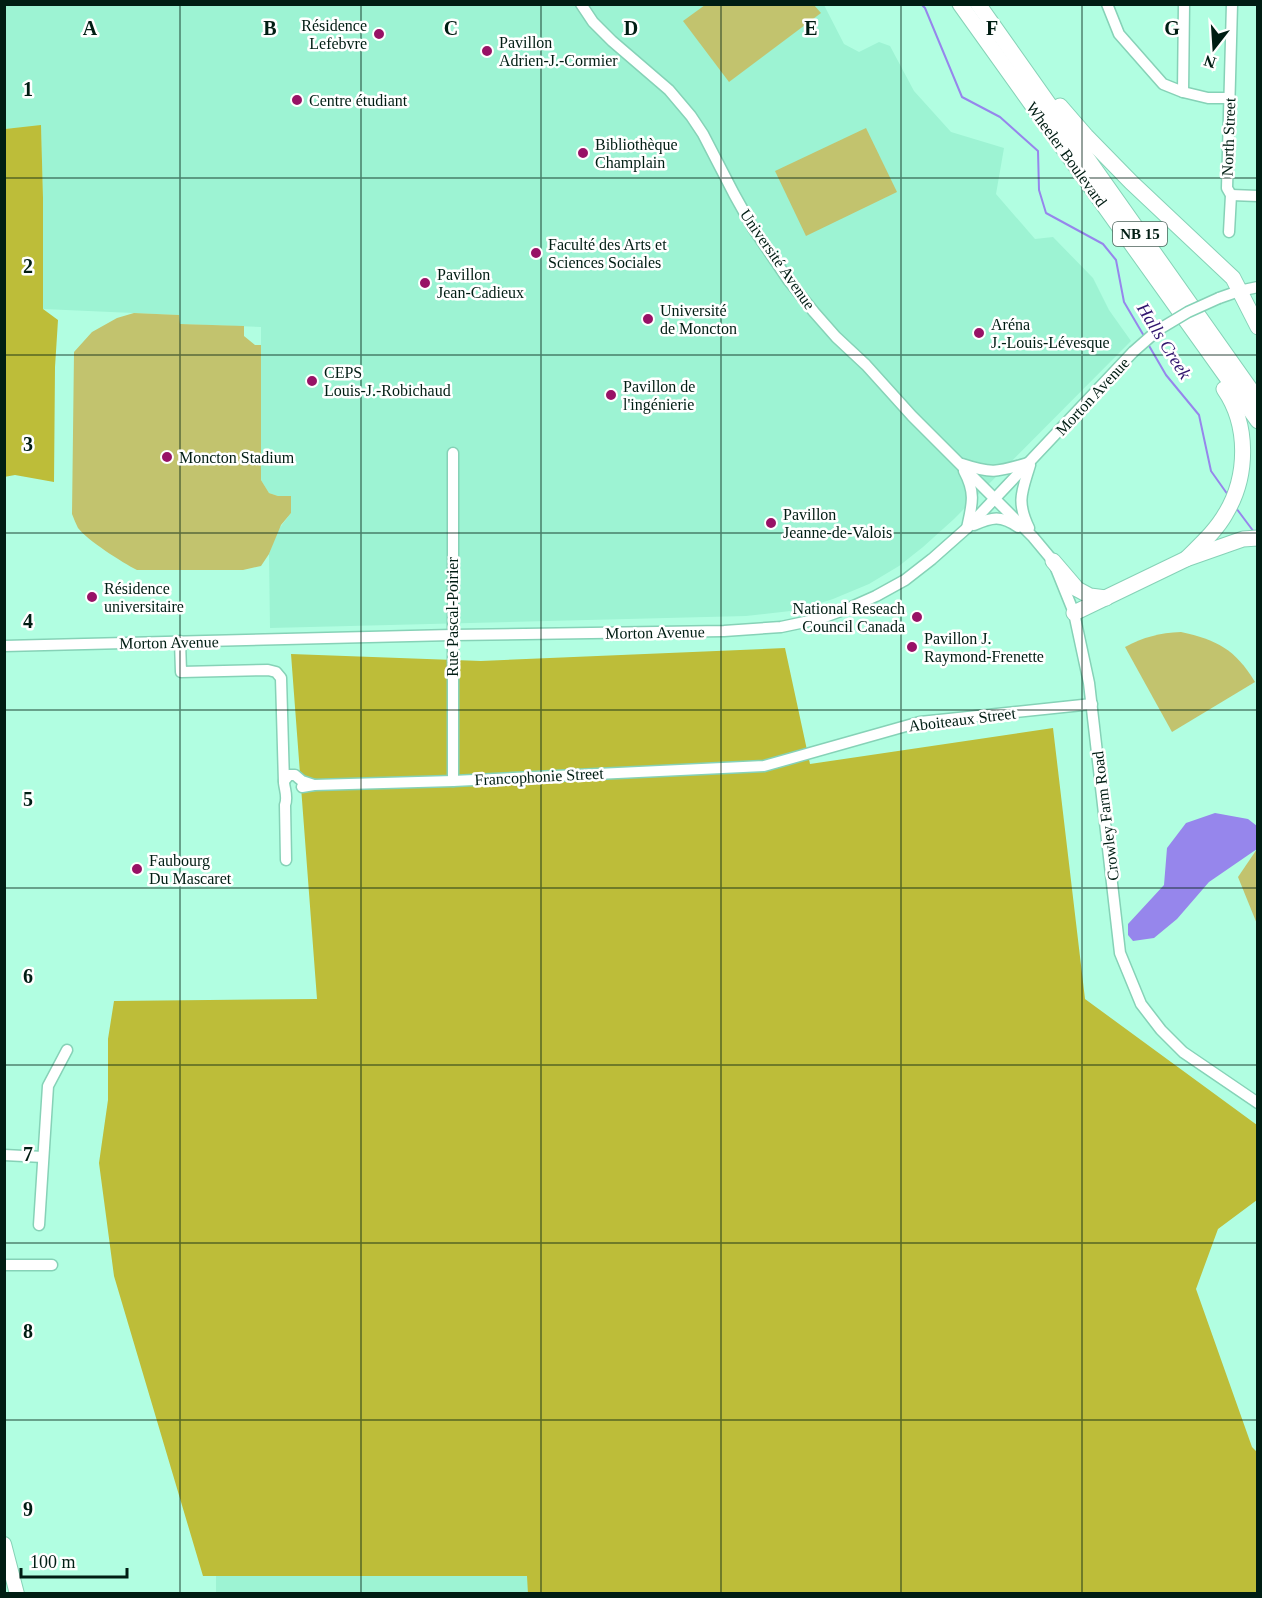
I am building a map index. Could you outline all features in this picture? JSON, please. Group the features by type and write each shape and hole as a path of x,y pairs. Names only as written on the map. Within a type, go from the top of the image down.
{"highway":[{"name":"Wheeler Boulevard","path":"960,4 1257,421"},
{"name":"Wheeler Boulevard","path":"978,4 1257,400"},
{"path":"1022,67 1131,182 1233,278 1257,327"},
{"path":"1134,248 1156,289 1233,401 1242,434 1243,461 1239,486 1226,513 1208,537 1186,559"},
{"path":"1257,314 1257,319"},
{"path":"1074,613 1186,559 1250,539"},
{"path":"1053,561 1077,589 1090,596 1106,598"}],"main road":[{"path":"4,1544 17,1593"}],"street":[{"name":"Université Avenue","path":"581,4 593,22 669,90 691,116 753,228 789,281 814,312 912,416 996,498"},
{"path":"1107,4 1119,34 1163,84 1208,98 1230,98"},
{"path":"1183,92 1184,4"},
{"name":"North Street","path":"1229,232 1231,195 1227,188 1232,4"},
{"path":"1231,195 1257,196"},
{"name":"Morton Avenue","path":"4,645 724,631 782,627 819,619 876,596 905,580 967,528 1133,352 1158,330 1188,312 1219,298 1257,287"},
{"name":"Rue Pascal-Poirier","path":"453,453 453,781"},
{"path":"959,463 982,471 996,472 1031,462"},
{"path":"1031,462 1021,500 1022,513 1034,537"},
{"path":"959,463 970,482 972,492 972,507 967,528"},
{"name":"Crowley Farm Road","path":"996,498 1034,537 1053,561 1074,613 1092,704 1120,953 1141,1004 1161,1030 1183,1052 1257,1103"},
{"path":"967,528 987,519 998,518 1009,520 1034,537"},
{"path":"180,642 182,672 268,670 279,675 282,682 291,785 285,805 286,860"},
{"name":"Aboiteaux Street","path":"764,766 920,722 1092,704"},
{"name":"Francophonie Street","path":"291,785 453,781 764,766"},
{"path":"39,1225 48,1086 67,1050"},
{"path":"4,1155 43,1157"},
{"path":"4,1265 52,1265"}],"shaded area":[{"name":"Université de Moncton","path":"4,5 824,5 844,44 859,52 879,42 890,46 914,91 951,132 1004,148 996,194 1035,239 1053,237 1093,278 1109,310 1131,341 954,519 923,547 899,566 869,584 833,599 799,610 746,616 270,628 269,554 278,530 291,513 291,496 269,493 261,480 261,327 180,324 179,315 43,309 41,126 5,129"},
{"path":"705,5 814,5 821,13 729,82 683,21"},
{"path":"41,125 43,309 58,320 55,367 54,482 15,475 4,477 5,129"},
{"path":"866,128 897,192 806,236 775,171"},
{"name":"Moncton Stadium","path":"134,313 179,315 180,324 244,326 244,336 255,345 261,345 261,480 269,493 291,496 291,513 281,525 269,554 261,566 243,570 137,570 97,545 78,528 72,514 74,352 92,332 117,318"},
{"path":"1181,632 1205,639 1224,648 1240,661 1255,682 1172,732 1125,647 1152,636"},
{"path":"785,648 810,764 1053,728 1085,999 1257,1125 1257,1200 1218,1229 1196,1289 1252,1447 1257,1452 1257,1593 528,1594 527,1576 203,1576 114,1276 99,1163 108,1100 108,1039 114,1001 317,999 291,654 481,661"},
{"path":"1215,813 1248,819 1257,826 1257,849 1209,882 1177,919 1154,938 1133,941 1128,935 1128,924 1164,885 1167,848 1186,823"},
{"path":"1257,849 1257,924 1238,877"},
{"path":"216,1576 528,1576 528,1593 216,1593"}],"waterway":[{"name":"Halls Creek","path":"921,4 925,8 962,97 1000,117 1038,151 1039,190 1046,213 1103,244 1116,260 1124,302 1144,336"},
{"name":"Halls Creek","path":"1148,344 1166,375 1199,415 1211,471 1228,495"},
{"name":"Halls Creek","path":"1236,508 1254,532"}],"place":[{"name":"Résidence Lefebvre","path":"379,34"},
{"name":"Pavillon Adrien-J.-Cormier","path":"487,51"},
{"name":"Centre étudiant","path":"297,100"},
{"name":"Bibliothèque Champlain","path":"583,153"},
{"name":"Faculté des Arts et Sciences Sociales","path":"536,253"},
{"name":"Pavillon Jean-Cadieux","path":"425,283"},
{"name":"Université de Moncton","path":"648,319"},
{"name":"Aréna J.-Louis-Lévesque","path":"979,333"},
{"name":"CEPS Louis-J.-Robichaud","path":"312,381"},
{"name":"Pavillon de l'ingénierie","path":"611,395"},
{"name":"Moncton Stadium","path":"167,457"},
{"name":"Pavillon Jeanne-de-Valois","path":"771,523"},
{"name":"Résidence universitaire","path":"92,597"},
{"name":"National Reseach Council Canada","path":"917,617"},
{"name":"Pavillon J. Raymond-Frenette","path":"912,647"},
{"name":"Faubourg Du Mascaret","path":"137,869"}]}
